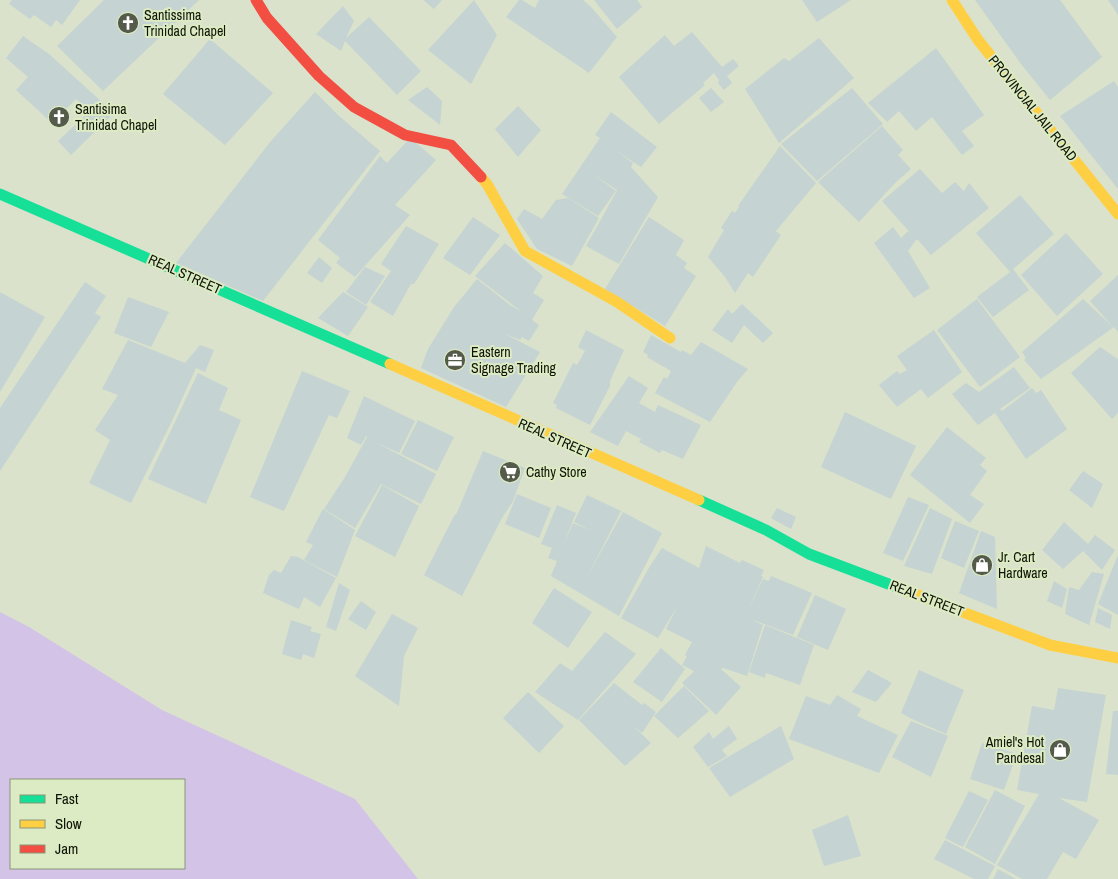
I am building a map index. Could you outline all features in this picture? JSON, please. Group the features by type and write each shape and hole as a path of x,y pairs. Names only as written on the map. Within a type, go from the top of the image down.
{"main road":[{"path":"256,0 267,18 319,76 354,107 405,135 451,145 487,184 525,251 617,302 670,338"},
{"name":"PROVINCIAL JAIL ROAD","path":"952,0 978,40 1118,214"},
{"name":"REAL STREET","path":"0,194 766,530 809,554 1050,645 1118,658"}],"shaded area":[{"path":"0,612 29,627 162,710 355,799 418,879 0,879"}],"building":[{"path":"12,0 80,0 62,25 56,20 51,27 34,15 30,19 9,4"},
{"name":"Santissima Trinidad Chapel","path":"104,0 199,0 103,91 57,46"},
{"path":"423,0 442,0 434,9"},
{"path":"474,0 497,35 471,84 428,50"},
{"path":"519,0 535,8 539,0 583,0 617,37 589,73 506,17"},
{"path":"594,0 637,0 642,7 617,29"},
{"path":"802,0 851,0 817,22"},
{"path":"975,0 1060,0 1102,57 1050,100 1021,64"},
{"path":"1108,0 1118,0 1118,15"},
{"path":"343,6 354,21 346,38 369,17 421,71 397,95 345,41 341,51 316,34"},
{"path":"692,32 722,67 733,59 739,66 727,76 732,83 724,90 718,83 719,80 714,73 703,83 705,85 659,124 619,77 665,35 674,46"},
{"path":"23,36 49,54 114,113 71,155 58,141 89,112 76,99 52,123 16,90 28,77 6,58"},
{"path":"819,38 854,78 779,143 745,89 784,58 789,61"},
{"path":"210,39 273,93 225,145 163,94"},
{"path":"936,48 984,115 962,131 974,146 962,155 932,117 916,131 899,111 887,122 868,103"},
{"path":"1114,81 1118,87 1118,189 1060,116"},
{"path":"427,87 442,101 440,125 408,100"},
{"path":"711,88 724,102 711,112 699,98"},
{"path":"852,88 883,124 817,181 781,144"},
{"path":"315,92 338,115 380,151 263,301 176,263 271,141"},
{"path":"518,106 541,130 518,157 495,129"},
{"path":"611,112 657,147 641,167 612,148 633,163 631,167 658,197 619,264 586,246 619,187 617,190 590,172 616,191 598,216 562,194 600,138 595,135"},
{"path":"882,126 903,150 898,155 911,169 896,182 859,222 818,182"},
{"path":"410,138 436,160 395,205 410,215 355,277 336,263 340,258 318,240 380,156 387,163"},
{"path":"780,146 816,183 776,231 769,226 781,235 753,277 748,273 735,293 725,277 708,257 724,230 721,228 732,211 735,213"},
{"path":"920,169 942,193 955,182 964,191 969,183 989,208 931,255 917,239 908,251 930,288 914,298 874,243 893,227 901,238 908,231 914,237 882,201"},
{"path":"1020,195 1054,234 1013,269 1029,290 993,317 977,297 1010,272 976,233"},
{"path":"568,198 599,218 572,266 537,249 517,219 524,209 542,219 556,200"},
{"path":"473,217 500,235 470,275 443,258"},
{"path":"649,217 684,240 676,255 687,263 684,268 696,276 665,326 605,289"},
{"path":"406,226 439,244 414,284 411,284 393,316 370,302 391,271 381,264"},
{"path":"1066,233 1103,274 1057,316 1021,275"},
{"path":"505,243 543,276 533,293 544,300 532,320 539,325 529,341 522,337 520,340 501,332 540,352 506,407 421,368 428,349 454,307 477,279 522,312 475,276"},
{"path":"319,257 332,268 322,283 307,273"},
{"path":"365,267 385,276 366,305 346,292"},
{"path":"1118,275 1118,332 1114,327 1041,379 1024,360 1026,358 1022,352 1083,299 1112,326 1090,301"},
{"path":"85,282 106,296 95,313 101,317 0,471 0,408"},
{"path":"0,292 45,317 0,392"},
{"path":"343,292 368,307 348,336 318,318"},
{"path":"128,297 169,312 151,347 114,333"},
{"path":"977,299 1020,357 980,387 937,330"},
{"path":"742,304 773,333 763,343 744,325 732,343 712,330 728,309 732,314"},
{"path":"586,330 624,350 610,381 610,386 590,425 556,408 557,405 553,403 573,363 577,365 585,351 578,347"},
{"path":"934,330 962,372 928,398 921,389 897,407 879,385 897,371 900,374 907,370 897,356"},
{"path":"651,335 681,352 682,350 691,355 701,342 748,369 710,422 655,393 664,377 667,379 671,371 647,357 648,355 643,352"},
{"path":"128,340 185,363 200,345 214,350 205,372 196,368 131,503 89,483 110,440 95,430 118,395 102,389"},
{"path":"1100,347 1118,359 1118,413 1112,419 1071,373"},
{"path":"1014,367 1030,388 1000,409 1002,411 1032,388 1036,393 1041,390 1067,429 1026,459 995,413 978,425 952,394 966,383 979,392"},
{"path":"302,371 350,391 337,418 329,415 284,511 250,497"},
{"path":"198,373 228,388 219,410 241,420 206,504 148,479"},
{"path":"629,376 648,388 639,403 655,412 658,405 701,425 683,459 662,450 660,453 639,442 641,439 626,431 618,446 590,432"},
{"path":"364,396 415,421 399,453 373,441 436,474 421,504 381,484 355,528 324,509 345,477 367,437 361,445 347,438"},
{"path":"845,412 916,446 891,499 821,467"},
{"path":"418,420 454,437 437,471 401,454"},
{"path":"947,427 986,458 980,465 987,471 970,495 984,504 970,523 910,475"},
{"path":"483,451 525,468 513,501 502,518 462,596 424,575 456,515"},
{"path":"1083,471 1103,484 1092,508 1069,490"},
{"path":"382,485 419,506 395,557 355,536"},
{"path":"517,494 551,508 539,538 505,524"},
{"path":"587,495 621,511 587,577 623,512 662,533 619,616 551,576 557,561 548,558 552,548 541,544 557,505 576,513 562,548 573,523 592,531 574,522"},
{"path":"908,497 929,505 903,561 883,553"},
{"path":"777,508 796,517 791,529 771,518"},
{"path":"930,508 952,519 932,574 904,566"},
{"path":"323,509 355,530 337,577 304,560 313,545 306,542"},
{"path":"955,521 979,531 964,568 941,558"},
{"path":"1064,522 1088,544 1095,535 1115,550 1102,570 1083,551 1063,569 1042,550"},
{"name":"Jr. Cart Hardware","path":"981,531 995,537 997,609 959,593"},
{"path":"706,546 740,563 742,560 764,570 761,576 763,577 745,617 763,579 769,581 771,576 812,593 793,635 751,619 763,625 747,676 721,669 741,687 716,715 682,683 694,671 682,665 692,642 666,629 677,607 658,638 621,618 662,548 699,568"},
{"path":"1118,555 1118,615 1098,604"},
{"path":"291,556 298,557 336,578 320,607 304,597 299,609 263,593 269,575 274,570 281,573"},
{"path":"1092,572 1104,574 1089,625 1065,614 1069,587 1079,590"},
{"path":"1054,581 1067,589 1062,608 1047,601"},
{"path":"339,583 350,590 336,631 326,627"},
{"path":"554,588 592,612 568,648 532,623"},
{"path":"815,595 846,609 828,650 797,637"},
{"path":"361,601 376,612 366,630 348,619"},
{"path":"1098,608 1112,615 1110,629 1095,622"},
{"path":"392,614 418,628 404,656 399,706 355,676"},
{"path":"291,620 312,627 310,631 321,634 314,658 303,654 301,660 282,654"},
{"path":"765,625 814,645 800,685 766,673 765,678 749,672"},
{"path":"605,632 636,654 578,720 535,692 560,663 572,671"},
{"path":"661,648 685,669 662,702 633,682"},
{"path":"868,670 892,683 876,702 852,692"},
{"path":"919,670 964,690 946,734 901,713"},
{"path":"614,683 642,705 644,703 656,712 642,733 632,725 651,743 625,766 579,720"},
{"path":"684,686 709,711 678,738 654,716"},
{"path":"1058,688 1106,695 1087,802 1059,798 1099,820 1076,859 1063,852 1047,879 1022,879 997,865 1039,794 1017,790 1032,706 1054,710"},
{"path":"528,692 564,726 539,753 503,718"},
{"path":"837,695 861,709 857,716 898,735 879,773 789,739 806,696 830,705"},
{"path":"1113,711 1118,711 1118,775 1106,774"},
{"path":"911,721 948,736 931,777 892,757"},
{"path":"729,726 737,739 722,750 727,756 708,767 693,747 709,732 713,739"},
{"path":"781,726 794,759 730,797 709,768"},
{"path":"982,743 1017,754 1004,790 970,779"},
{"path":"995,790 1025,806 995,864 965,847"},
{"path":"969,791 988,800 963,847 945,838"},
{"path":"848,815 861,856 824,866 812,830"},
{"path":"945,840 995,866 988,879 974,879 934,859"},
{"path":"998,869 1016,879 993,879"}],"traffic: fast":[{"path":"0,194 390,364"},
{"path":"699,500 766,530 809,554 907,591"}],"traffic: slow":[{"path":"952,0 978,40 1118,214"},
{"path":"481,177 487,184 525,251 617,302 670,338"},
{"path":"390,364 699,500"},
{"path":"907,591 1050,645 1118,658"}],"traffic: jam":[{"path":"256,0 267,18 319,76 354,107 405,135 451,145 481,177"}],"place":[{"name":"Santissima Trinidad Chapel","path":"128,23"},
{"name":"Santisima Trinidad Chapel","path":"59,117"},
{"name":"Eastern Signage Trading","path":"455,360"},
{"name":"Cathy Store","path":"510,472"},
{"name":"Jr. Cart Hardware","path":"982,565"},
{"name":"Amiel's Hot Pandesal","path":"1060,750"}]}
